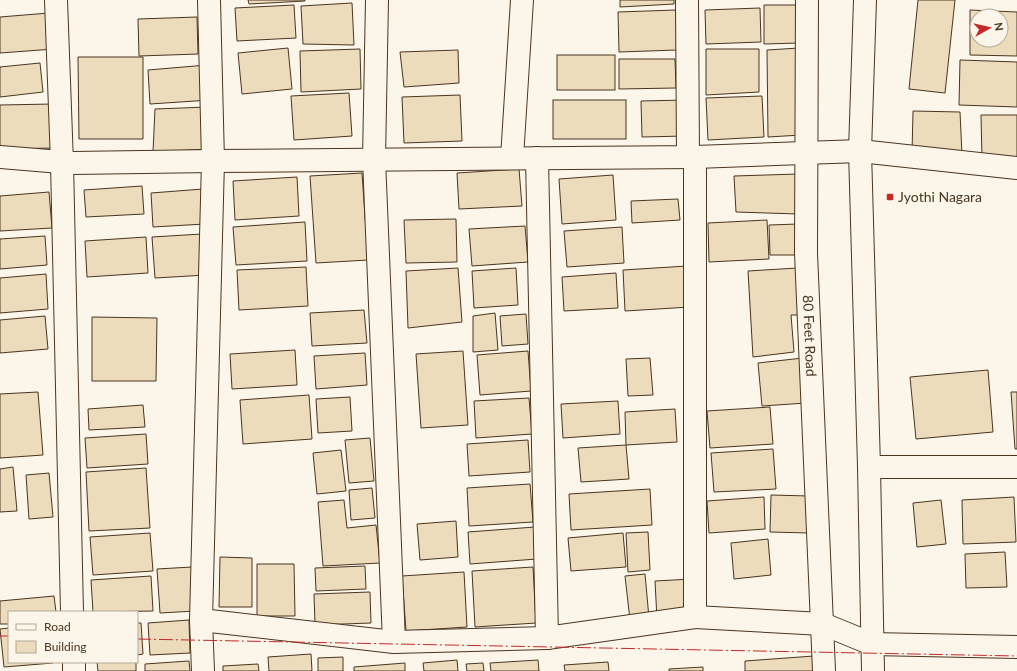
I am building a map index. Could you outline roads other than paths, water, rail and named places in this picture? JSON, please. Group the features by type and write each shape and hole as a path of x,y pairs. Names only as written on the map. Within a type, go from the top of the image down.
{"street":[{"path":"56,0 62,163 72,611"},
{"path":"203,671 201,620 213,160 209,0"},
{"path":"377,0 374,159 394,642"},
{"path":"512,158 522,0"},
{"path":"687,0 691,157 695,617"},
{"name":"80 Feet Road","path":"807,0 806,253 824,671"},
{"path":"865,0 860,151 870,468 873,671"},
{"path":"0,157 62,163 213,160 691,157 860,151 1017,168"},
{"path":"538,158 547,638"},
{"path":"870,468 1017,467"},
{"path":"201,620 394,642 547,638 695,617 823,624 872,644 1017,647"}],"place":[{"name":"Jyothi Nagara","path":"890,197"}]}
